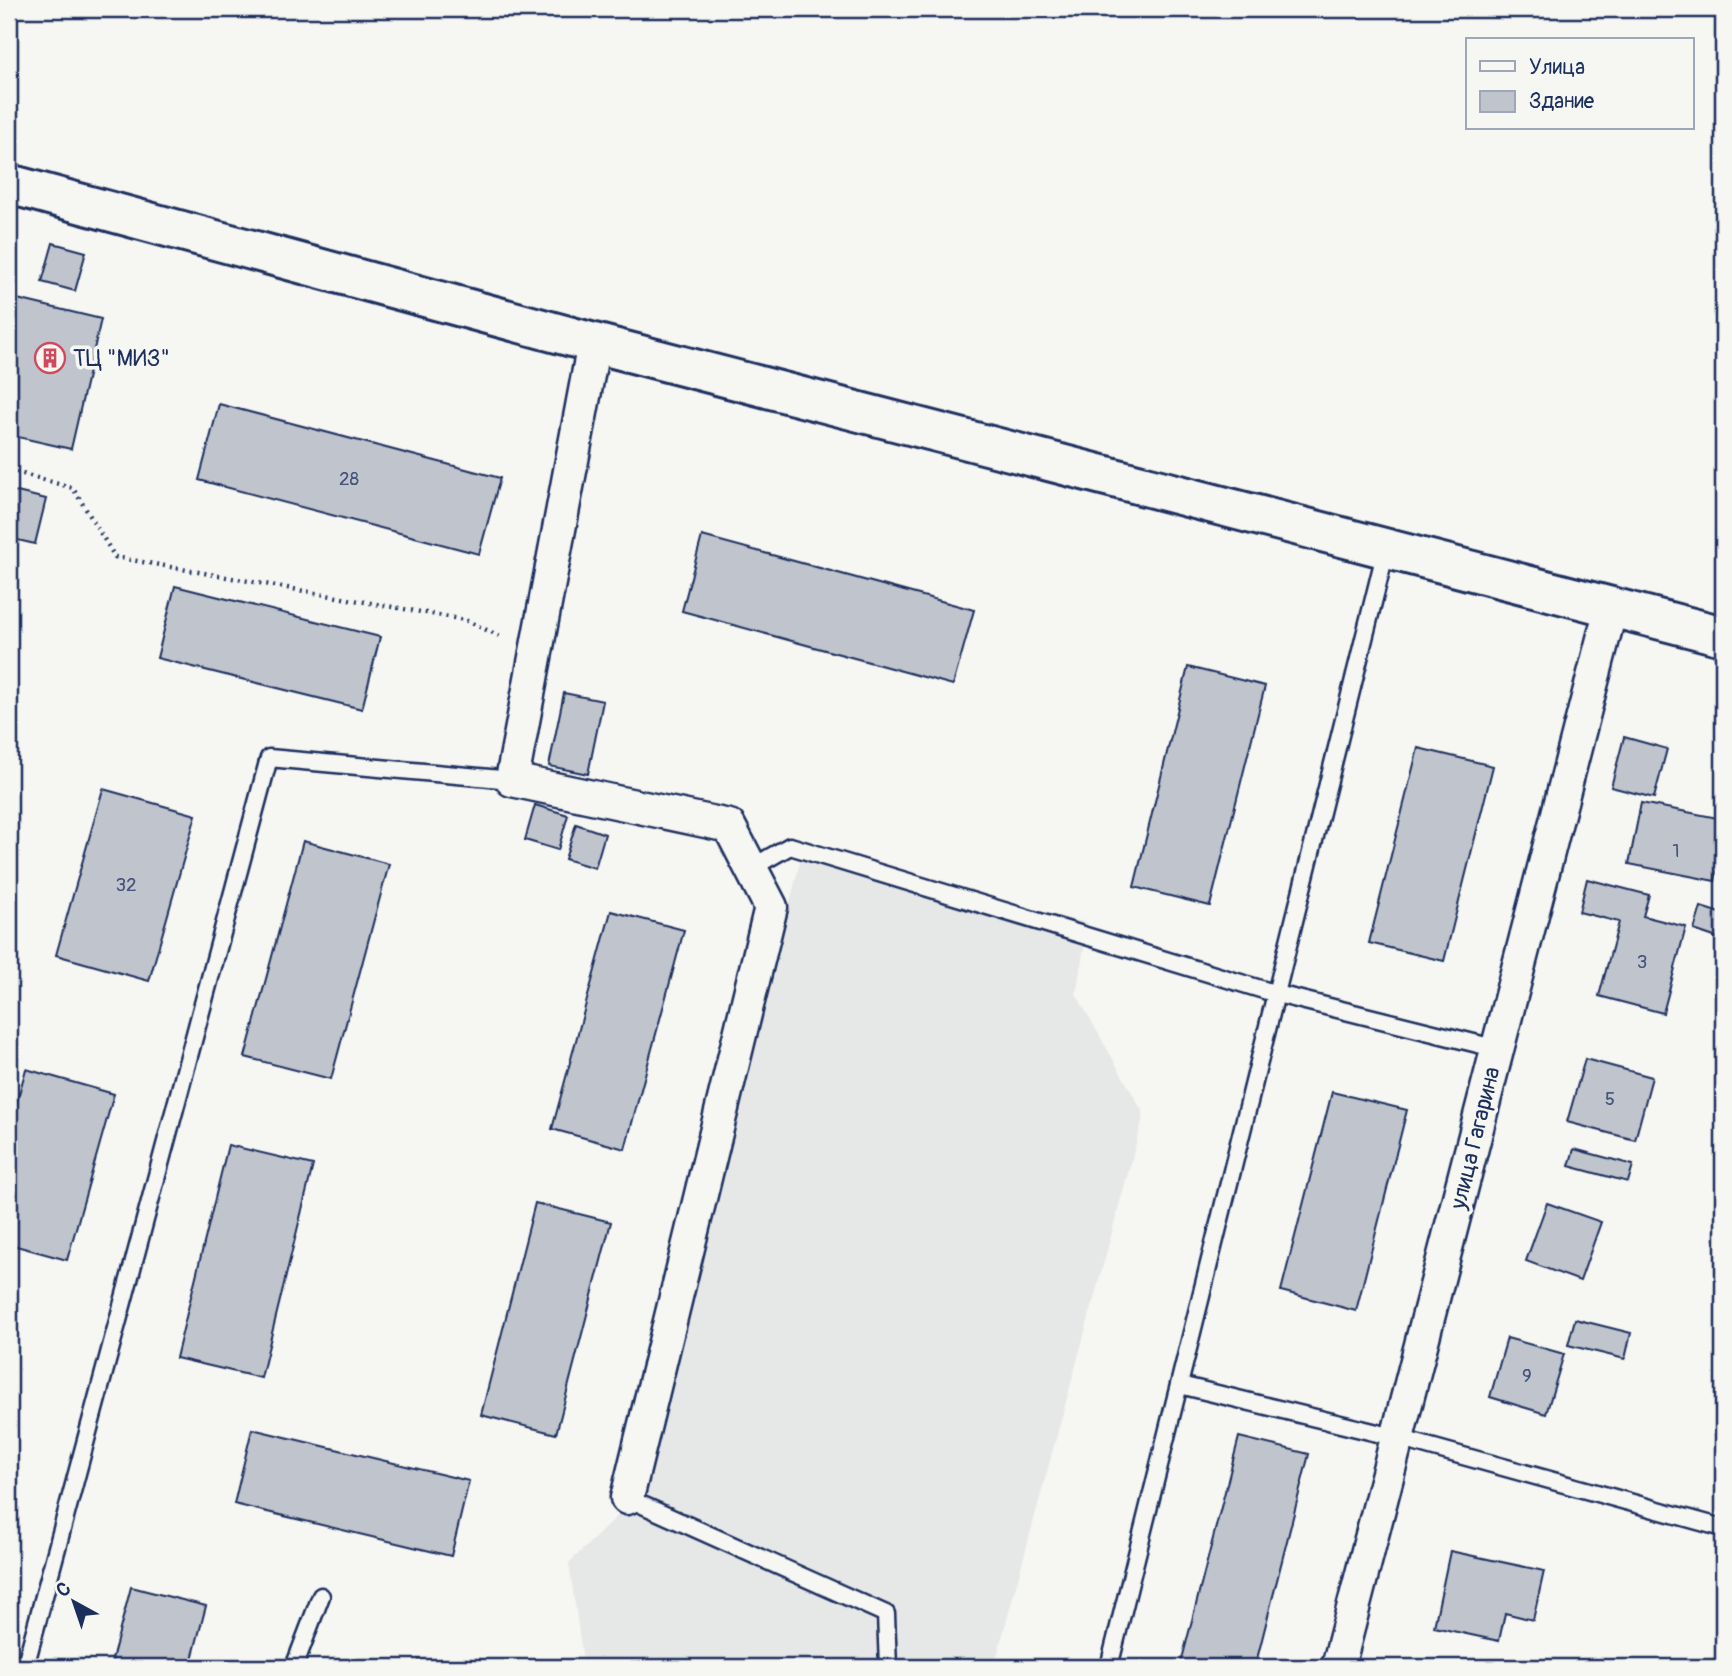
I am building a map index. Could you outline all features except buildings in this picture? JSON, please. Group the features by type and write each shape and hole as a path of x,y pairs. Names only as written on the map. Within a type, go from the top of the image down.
{"street":[{"path":"9,184 594,343 1723,636"},
{"path":"594,343 512,780 729,827 771,906 627,1498"},
{"name":"улица Гагарина","path":"1338,1667 1611,608"}],"lane":[{"path":"1109,1667 1387,550"},
{"path":"25,1667 269,758 512,780"},
{"path":"751,868 790,846 1278,994 1498,1049"},
{"path":"1180,1385 1398,1438 1723,1528"},
{"path":"627,1498 886,1614 888,1667"},
{"path":"294,1667 321,1596"}],"path":[{"path":"9,470 74,488 115,557 465,620 536,654"}],"shaded area":[{"path":"801,858 1088,923 1076,994 1144,1114 994,1667 584,1667 569,1563 645,1489"}],"place":[{"name":"ТЦ \"МИЗ\"","path":"50,358"}]}
